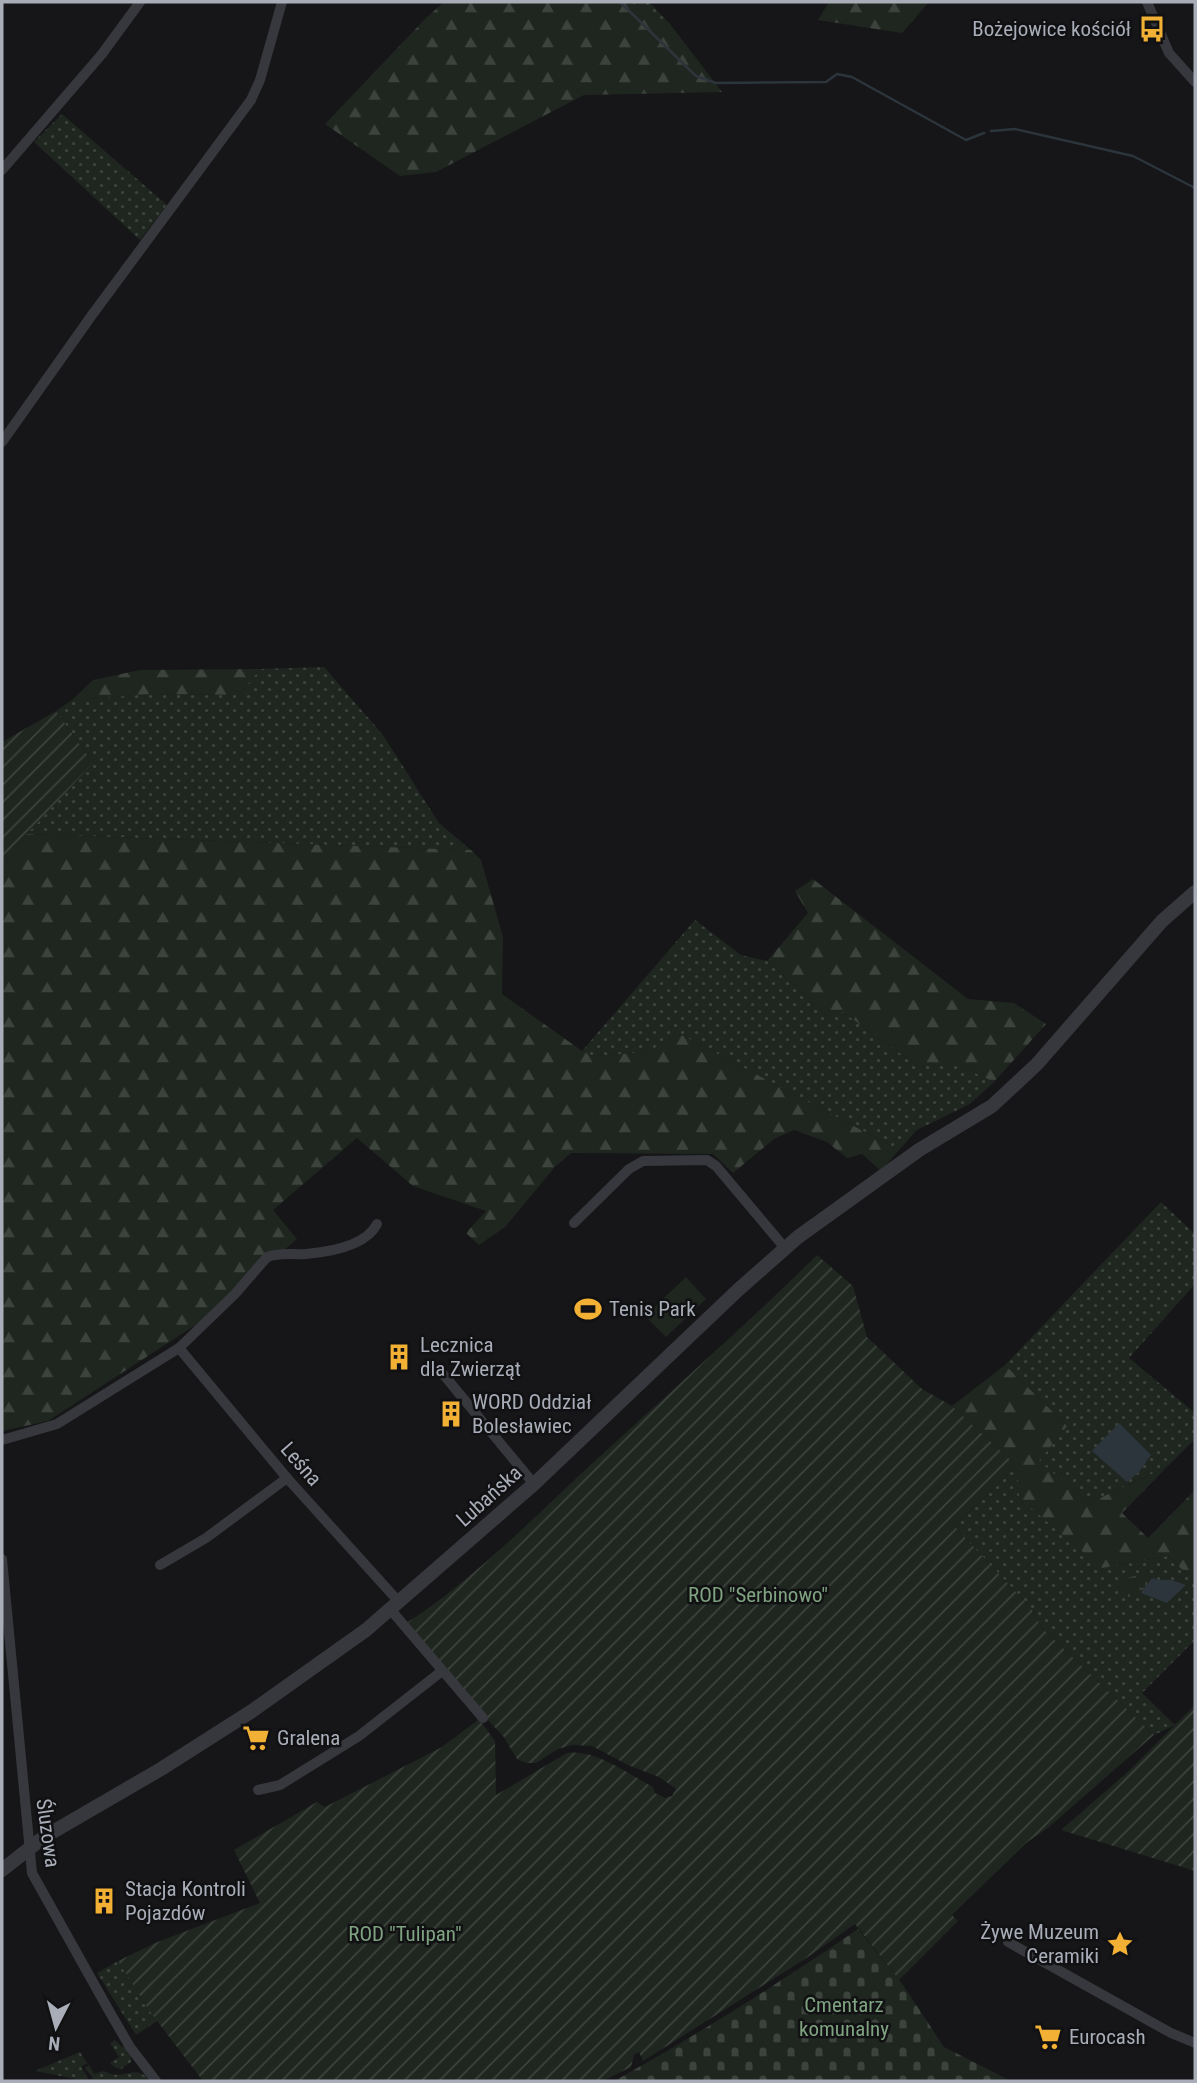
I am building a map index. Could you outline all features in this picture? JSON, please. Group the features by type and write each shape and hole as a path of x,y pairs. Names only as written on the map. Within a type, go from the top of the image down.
{"street":[{"path":"2,170 102,54 140,2"},
{"path":"2,442 251,100 260,80 282,2"},
{"path":"1147,2 1169,53 1195,82"},
{"name":"Lubańska","path":"2,1870 28,1848 161,1769 252,1711 344,1647 534,1484 738,1290 798,1237 919,1150 992,1106 1037,1064 1162,921 1195,892"},
{"path":"574,1223 629,1169 643,1161 707,1160 716,1166 785,1248"},
{"path":"2,1440 57,1424 179,1348 235,1294 267,1256 305,1254 339,1248 369,1234 377,1224"},
{"name":"Leśna","path":"179,1348 394,1605"},
{"path":"443,1374 534,1484"},
{"path":"160,1565 206,1538 287,1478"},
{"name":"Śluzowa","path":"2,1559 6,1638 32,1873 95,1988 130,2046 156,2081"},
{"path":"394,1605 442,1671 483,1718"},
{"path":"258,1790 280,1785 359,1735 442,1671"},
{"path":"1008,1942 1195,2043"}],"green space":[{"path":"444,2 630,2 670,24 722,92 584,95 436,172 400,176 325,124"},
{"path":"630,2 649,2 670,24 634,6"},
{"path":"829,2 929,2 902,33 818,20"},
{"path":"62,114 167,205 140,240 34,142"},
{"path":"324,667 383,735 439,823 471,850 27,834 93,763 56,711 72,700 151,694 239,695 260,669"},
{"path":"260,669 239,695 151,694 72,700 93,680 140,670"},
{"path":"56,711 93,763 27,834 2,869 2,742"},
{"path":"27,834 471,850 481,860 503,937 502,994 582,1051 593,1056 648,1052 678,1033 899,1150 881,1171 862,1154 847,1158 827,1142 794,1130 774,1139 733,1173 713,1154 571,1153 554,1168 505,1227 479,1245 466,1233 486,1211 413,1186 357,1138 273,1210 297,1239 197,1324 48,1421 2,1431 2,869"},
{"path":"813,879 968,999 1014,1003 1046,1024 994,1082 961,1066 918,1066 840,1010 829,1017 767,961 808,913 795,891"},
{"path":"695,920 741,955 767,961 829,1017 840,1010 918,1066 961,1066 994,1082 970,1104 917,1130 899,1150 678,1033 649,1052 593,1056 582,1051"},
{"path":"1161,1202 1195,1234 1195,1284 1129,1358 1195,1413 1195,1439 1167,1467 1089,1503 1038,1461 1067,1426 1005,1365"},
{"name":"ROD \"Serbinowo\"","path":"817,1255 853,1286 867,1337 922,1389 952,1406 1017,1466 954,1526 1031,1608 1042,1628 1154,1735 1049,1827 1026,1843 952,1915 958,1921 899,1980 855,1924 805,1959 643,2061 639,2052 634,2055 631,2067 603,2081 203,2081 151,2013 118,1961 155,1943 260,1903 234,1850 317,1802 325,1807 442,1747 479,1719 495,1741 496,1795 567,1753 578,1753 612,1764 653,1787 655,1793 665,1798 672,1796 676,1789 659,1777 628,1765 592,1746 572,1745 558,1749 536,1763 517,1759 503,1736 442,1671 405,1624 456,1587 505,1545"},
{"path":"686,1277 706,1299 666,1337 645,1316"},
{"path":"1005,1365 1067,1426 1039,1461 1089,1503 1167,1467 1122,1513 1148,1538 1195,1490 1195,1582 1168,1556 1102,1568 1019,1498 1017,1466 952,1406"},
{"path":"1017,1466 1102,1568 1168,1556 1195,1582 1195,1640 1142,1693 1175,1725 1154,1735 1042,1628 1031,1608 954,1526"},
{"path":"1141,1574 1152,1578 1141,1593 1154,1598 1128,1597 1122,1590 1121,1580"},
{"path":"1195,1705 1195,1871 1061,1830 1130,1770"},
{"name":"Cmentarz komunalny","path":"858,1929 903,1985 944,2047 1011,2081 614,2081 738,2008"},
{"path":"118,1961 157,2021 136,2035 97,1973"},
{"path":"115,2040 124,2046 131,2056 131,2062 121,2069 110,2063 119,2057 110,2043"},
{"path":"80,2052 87,2063 81,2067 89,2080 93,2078 85,2068 89,2065 94,2074 104,2071 117,2075 134,2072 144,2075 150,2081 86,2081 35,2071"}],"shaded area":[{"path":"1119,1423 1151,1455 1139,1472 1127,1482 1092,1451"},
{"path":"1152,1578 1186,1585 1167,1603 1141,1593"}],"waterway":[{"path":"620,2 696,76 716,83 826,82 837,74 852,77 966,140 984,133"},
{"path":"991,131 1015,129 1133,156 1195,188"}],"place":[{"name":"Bożejowice kościół","path":"1152,29"},
{"name":"Tenis Park","path":"588,1309"},
{"name":"Lecznica dla Zwierząt","path":"399,1357"},
{"name":"WORD Oddział Bolesławiec","path":"451,1414"},
{"name":"Gralena","path":"256,1738"},
{"name":"Stacja Kontroli Pojazdów","path":"104,1901"},
{"name":"Żywe Muzeum Ceramiki","path":"1120,1944"},
{"name":"Eurocash","path":"1048,2037"}],"park label":[{"name":"ROD \"Tulipan\"","path":"405,1934"}]}
